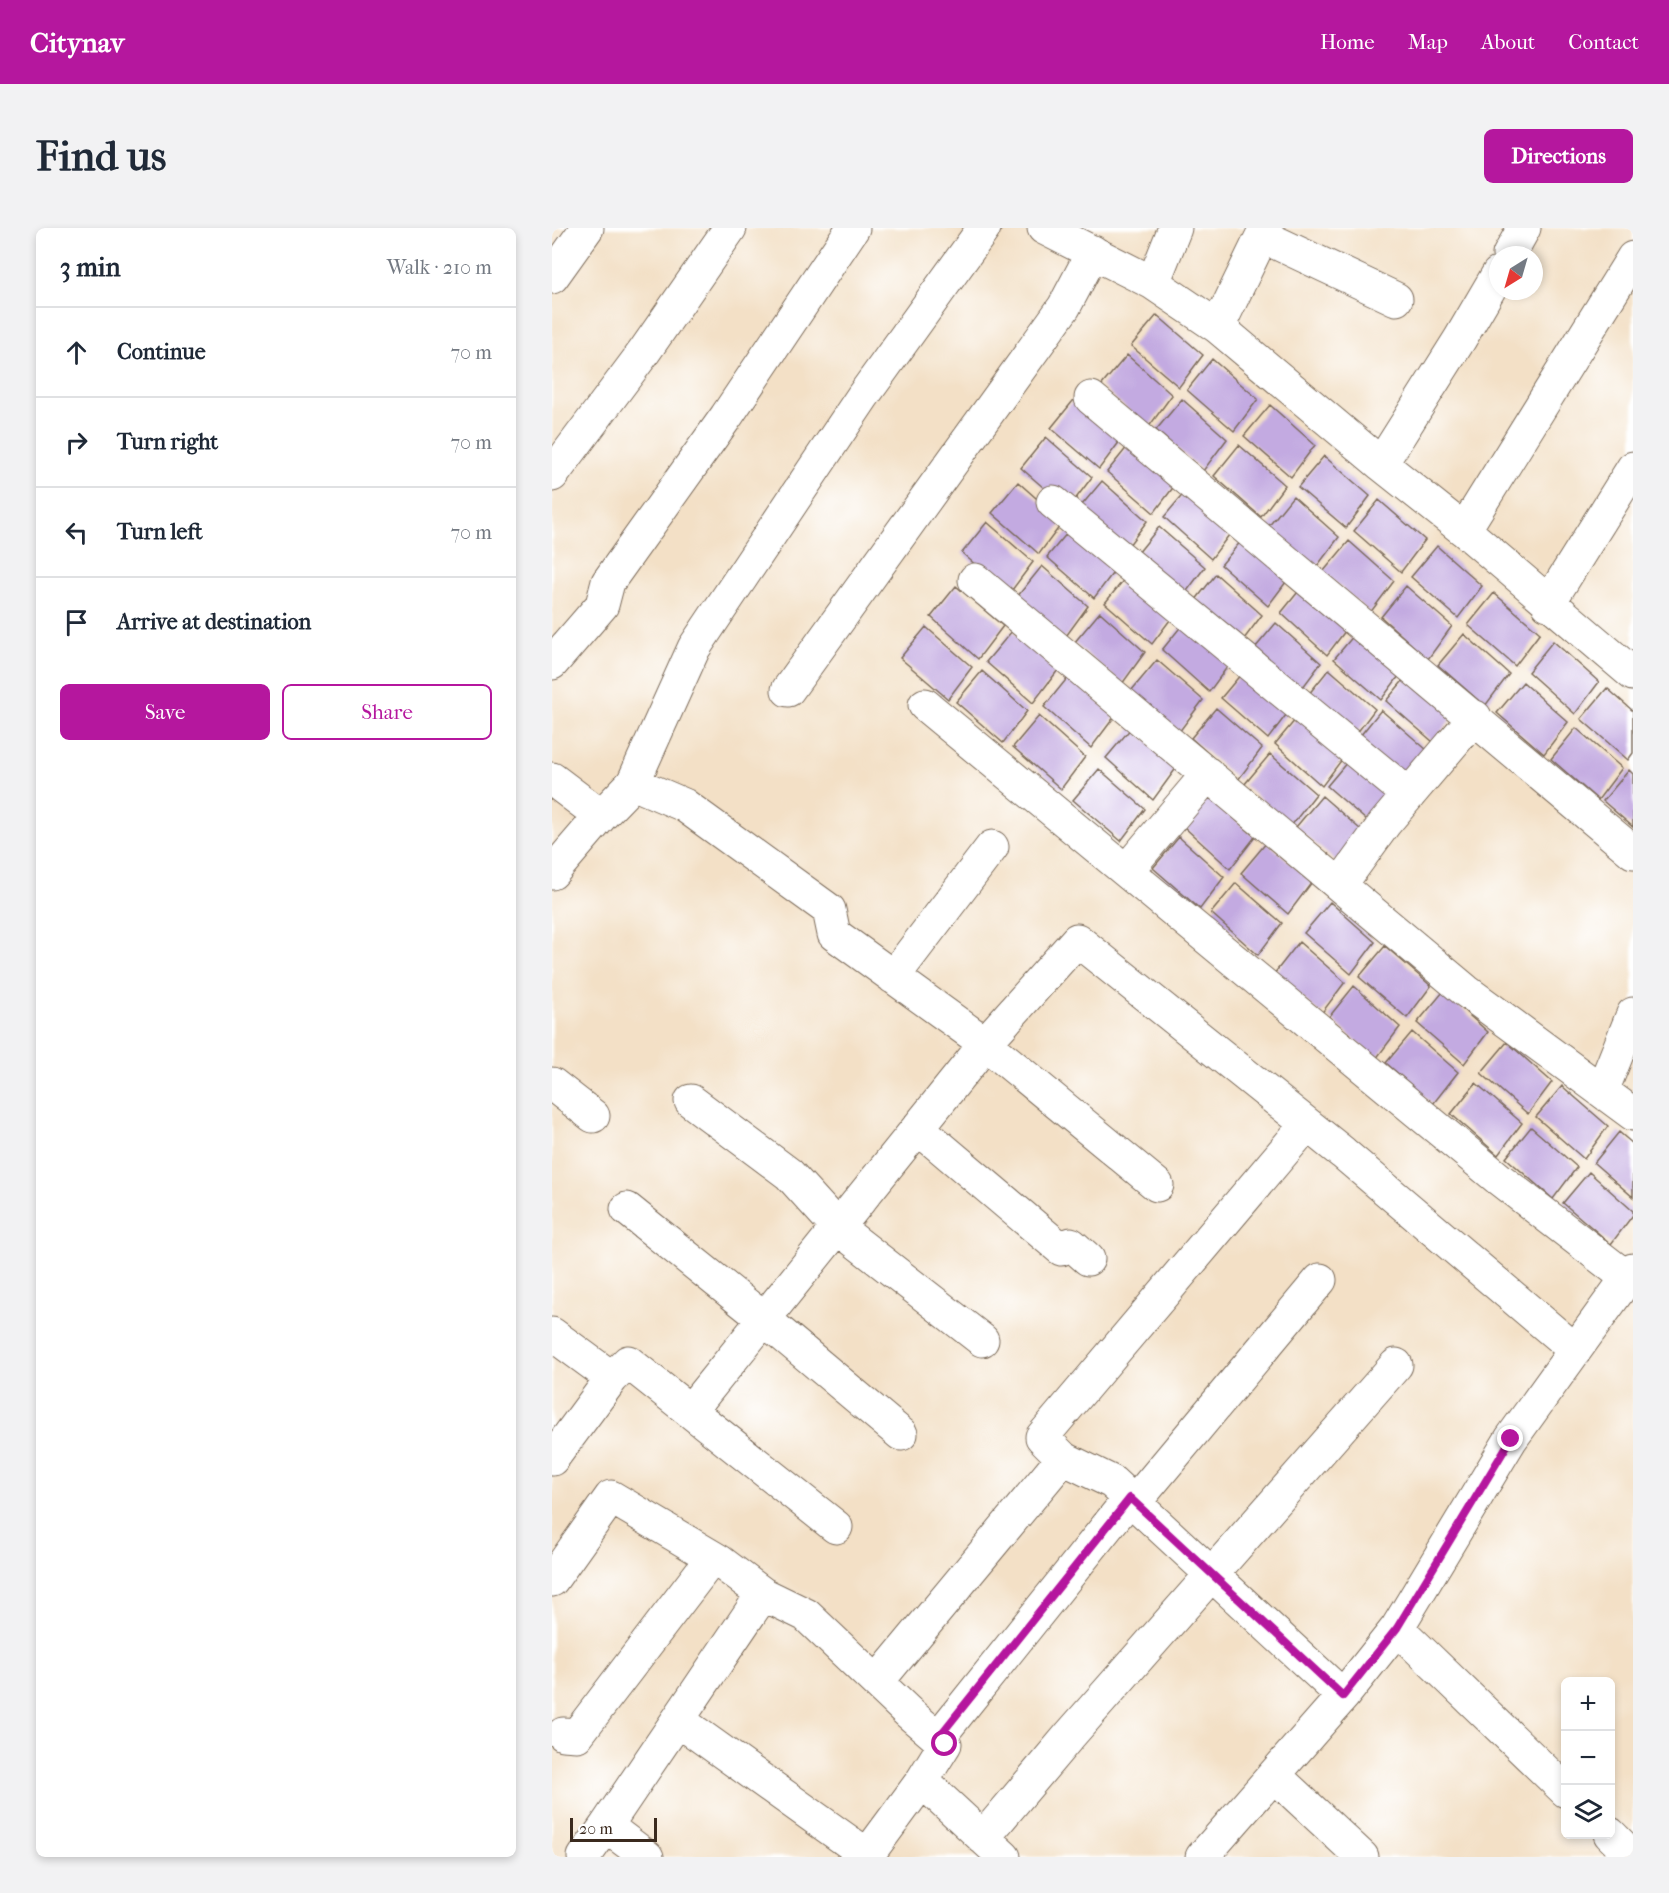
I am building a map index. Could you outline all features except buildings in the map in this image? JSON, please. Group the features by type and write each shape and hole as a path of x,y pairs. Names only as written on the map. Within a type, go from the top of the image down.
{"street":[{"path":"552,277 587,228"},
{"path":"552,476 644,352 730,228"},
{"path":"552,663 602,605 609,582 726,417 853,228"},
{"path":"552,873 633,783 694,648 863,396 984,228"},
{"path":"1044,228 1153,283 1218,327 1381,464 1464,530 1548,604 1633,674"},
{"path":"1153,283 1175,228"},
{"path":"1514,246 1524,228"},
{"path":"1218,327 1263,232 1396,299"},
{"path":"788,690 1064,307 1093,252"},
{"path":"1464,530 1633,258"},
{"path":"1381,464 1489,289"},
{"path":"1091,398 1633,852"},
{"path":"1548,604 1633,468"},
{"path":"1053,502 1409,795"},
{"path":"975,580 1466,991 1633,1114"},
{"path":"925,705 1499,1179 1630,1274 1511,1439 1397,1628 1343,1696 1202,1857"},
{"path":"1341,885 1385,823 1474,717"},
{"path":"1126,872 1208,774"},
{"path":"552,779 601,816"},
{"path":"633,783 684,806 829,910 834,934 986,1044 1158,1185"},
{"path":"893,977 992,847"},
{"path":"690,1411 986,1044 1077,940 1307,1124 1575,1350"},
{"path":"1602,1091 1633,1014"},
{"path":"552,1084 593,1116"},
{"path":"692,1101 789,1174 838,1228 982,1340"},
{"path":"1307,1124 1042,1437 1063,1458 1112,1482 1343,1696"},
{"path":"918,1128 1061,1249 1071,1244 1088,1259"},
{"path":"627,1209 764,1318 901,1434"},
{"path":"938,1738 1132,1501 1320,1281"},
{"path":"552,1334 612,1378"},
{"path":"552,1459 612,1378 628,1362 836,1527"},
{"path":"922,1781 993,1847 1070,1735 1396,1365"},
{"path":"877,1682 1063,1458"},
{"path":"552,1580 611,1497 712,1558 763,1594 806,1615 945,1744 875,1853 678,1720"},
{"path":"556,1736 578,1735 712,1558"},
{"path":"584,1857 763,1594"},
{"path":"1397,1628 1561,1786"},
{"path":"1274,1775 1362,1857"},
{"path":"606,1826 647,1857"},
{"path":"1615,1839 1633,1857"}],"route":[{"path":"945,1744 938,1738 1130,1498 1343,1696 1397,1628 1511,1439"}]}
